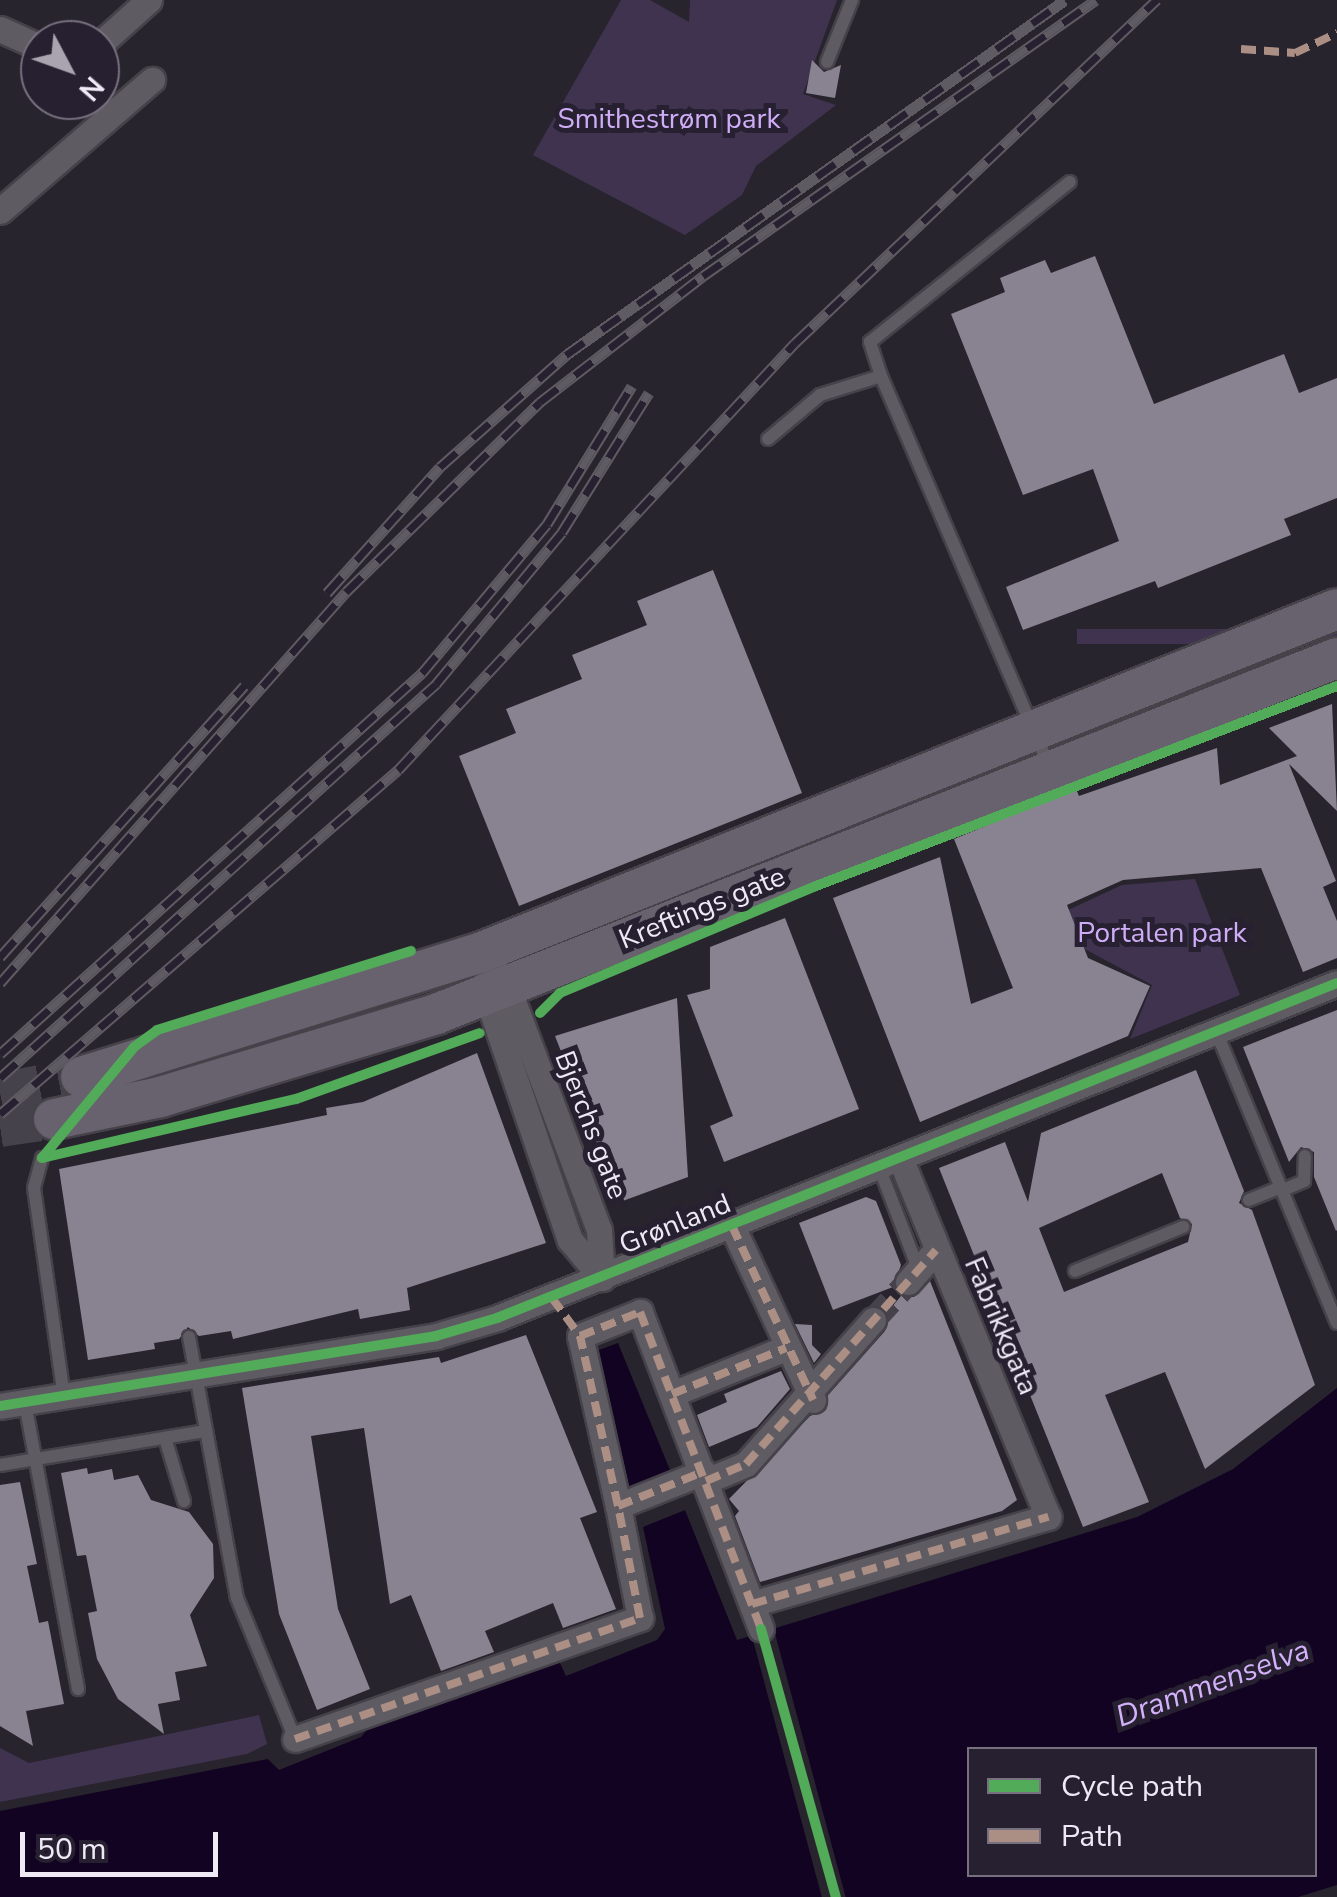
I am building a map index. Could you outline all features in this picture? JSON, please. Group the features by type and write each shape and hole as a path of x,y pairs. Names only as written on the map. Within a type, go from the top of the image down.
{"main road":[{"name":"Kreftings gate","path":"81,1076 482,952 1337,609"},
{"name":"Kreftings gate","path":"54,1119 286,1061 496,992 1050,768 1337,658"}],"street":[{"path":"120,26 149,0"},
{"path":"0,211 152,80"},
{"name":"Bjerchs gate","path":"482,952 570,1240 602,1278"},
{"name":"Grønland","path":"12,1404 436,1336 552,1298 1337,983"},
{"name":"Fabrikkgata","path":"752,1604 801,1580 1048,1517 920,1265 889,1163"},
{"path":"732,1226 810,1398"},
{"path":"295,1739 640,1618 580,1336 552,1298"},
{"path":"580,1336 640,1312 761,1629"},
{"path":"618,1506 746,1464 810,1398 874,1320"},
{"path":"672,1394 786,1348"}],"lane":[{"path":"826,62 852,0"},
{"path":"1050,768 881,376 870,342 1070,182"},
{"path":"768,439 820,396 881,376"},
{"path":"1216,1031 1337,1322"},
{"path":"1249,1200 1304,1181 1305,1156"},
{"path":"42,1158 34,1188 64,1395"},
{"path":"1075,1271 1183,1227"},
{"path":"189,1338 237,1598 295,1739"},
{"path":"12,1404 32,1459 78,1690"},
{"path":"0,1466 206,1431"},
{"path":"164,1438 184,1501"}],"green space":[{"name":"Smithestrøm park","path":"621,0 650,0 689,22 690,0 837,0 803,94 836,105 756,166 742,195 685,235 533,155"},
{"path":"1077,629 1337,629 1337,644 1077,644"},
{"name":"Portalen park","path":"1195,879 1240,995 1130,1039 1152,985 1079,946 1066,911 1122,885"},
{"path":"259,1715 267,1744 247,1754 0,1802 0,1748 29,1763"}],"water":[{"path":"618,1343 672,1475 630,1492 599,1350"},
{"name":"Drammenselva","path":"1337,1388 1337,1885 1298,1897 0,1897 0,1811 268,1759 279,1770 361,1737 372,1724 555,1652 566,1676 657,1640 665,1629 643,1527 685,1510 737,1640 1137,1517 1233,1469"}],"pier":[{"path":"773,1626 846,1897 822,1897 751,1632"}],"building":[{"path":"812,60 824,72 841,65 835,98 806,93"},
{"path":"1095,256 1154,404 1284,354 1299,393 1337,378 1337,498 1284,519 1291,535 1158,588 1155,581 1023,630 1006,587 1119,541 1093,469 1023,495 951,314 1005,292 1000,278 1045,260 1051,273"},
{"path":"713,570 802,793 519,906 459,756 516,733 506,709 582,679 572,655 647,625 637,601"},
{"path":"1332,704 1337,811 1289,764 1336,881 1323,887 1337,921 1337,958 1303,972 1261,868 1123,880 1067,905 1088,958 1150,986 1128,1036 920,1122 833,898 940,857 971,1004 1013,988 954,839 1076,789 1079,796 1217,748 1220,785 1297,756 1269,728"},
{"path":"785,918 859,1109 724,1162 710,1126 733,1116 687,995 710,989 710,947"},
{"path":"677,998 688,1177 620,1202 555,1036"},
{"path":"1337,1010 1336,1231 1314,1177 1314,1152 1301,1147 1289,1162 1243,1047"},
{"path":"477,1053 546,1243 407,1288 410,1310 360,1319 358,1309 233,1339 231,1331 199,1336 188,1327 179,1339 154,1343 155,1349 88,1360 59,1169 327,1115 326,1108 363,1102"},
{"path":"1196,1070 1244,1191 1239,1203 1252,1210 1315,1385 1205,1469 1165,1372 1105,1395 1149,1502 1083,1527 939,1168 1005,1142 1028,1202 1041,1133","holes":["1162,1173 1180,1218 1192,1224 1188,1242 1064,1292 1039,1228"]},
{"path":"866,1197 876,1201 901,1265 893,1287 833,1310 799,1223"},
{"path":"930,1281 1017,1500 1002,1511 760,1582 735,1516 739,1511 729,1499 810,1416 826,1410 828,1395 885,1331 887,1313 901,1296 914,1297"},
{"path":"795,1324 812,1325 812,1345 821,1354 814,1363"},
{"path":"526,1335 597,1512 580,1518 616,1609 563,1628 553,1603 485,1631 494,1652 441,1671 411,1595 390,1604 364,1428 311,1436 338,1609 370,1689 317,1710 279,1614 242,1388 439,1357 441,1363"},
{"path":"781,1371 790,1389 757,1427 709,1447 697,1415 727,1402 724,1394"},
{"path":"87,1468 88,1474 112,1469 114,1480 138,1475 151,1500 189,1512 213,1544 214,1578 190,1615 207,1666 175,1672 180,1700 158,1704 164,1734 118,1699 97,1659 88,1613 97,1611 86,1555 77,1556 61,1473"},
{"path":"20,1482 37,1564 27,1566 39,1623 48,1621 64,1704 26,1711 33,1746 0,1726 0,1485"}],"tunnel":[{"path":"0,1093 81,1077"},
{"path":"0,1127 54,1119"},
{"path":"873,1320 908,1282"}],"railway":[{"path":"327,593 440,467 566,355 1065,0"},
{"path":"0,983 346,592 540,402 703,276 1096,0"},
{"path":"0,1114 398,770 795,343 1157,0"},
{"path":"0,1054 422,673 547,524 632,386"},
{"path":"0,1078 436,684 562,532 649,393"},
{"path":"0,957 244,686"}],"marked path":[{"path":"1241,49 1295,53 1337,33"},
{"path":"732,1226 813,1400"},
{"path":"706,1481 746,1464 936,1250"},
{"path":"552,1298 580,1336"},
{"path":"618,1506 580,1336 640,1312 761,1629"},
{"path":"672,1394 786,1348"},
{"path":"295,1739 640,1618 618,1506 703,1472"},
{"path":"752,1604 1048,1517"}],"cycle path":[{"path":"540,1013 560,993 816,886 1337,686"},
{"path":"42,1158 134,1047 157,1030 411,951"},
{"path":"0,1406 436,1336 497,1318 1337,983"},
{"path":"42,1158 296,1099 480,1033"},
{"path":"761,1629 836,1897"}]}
